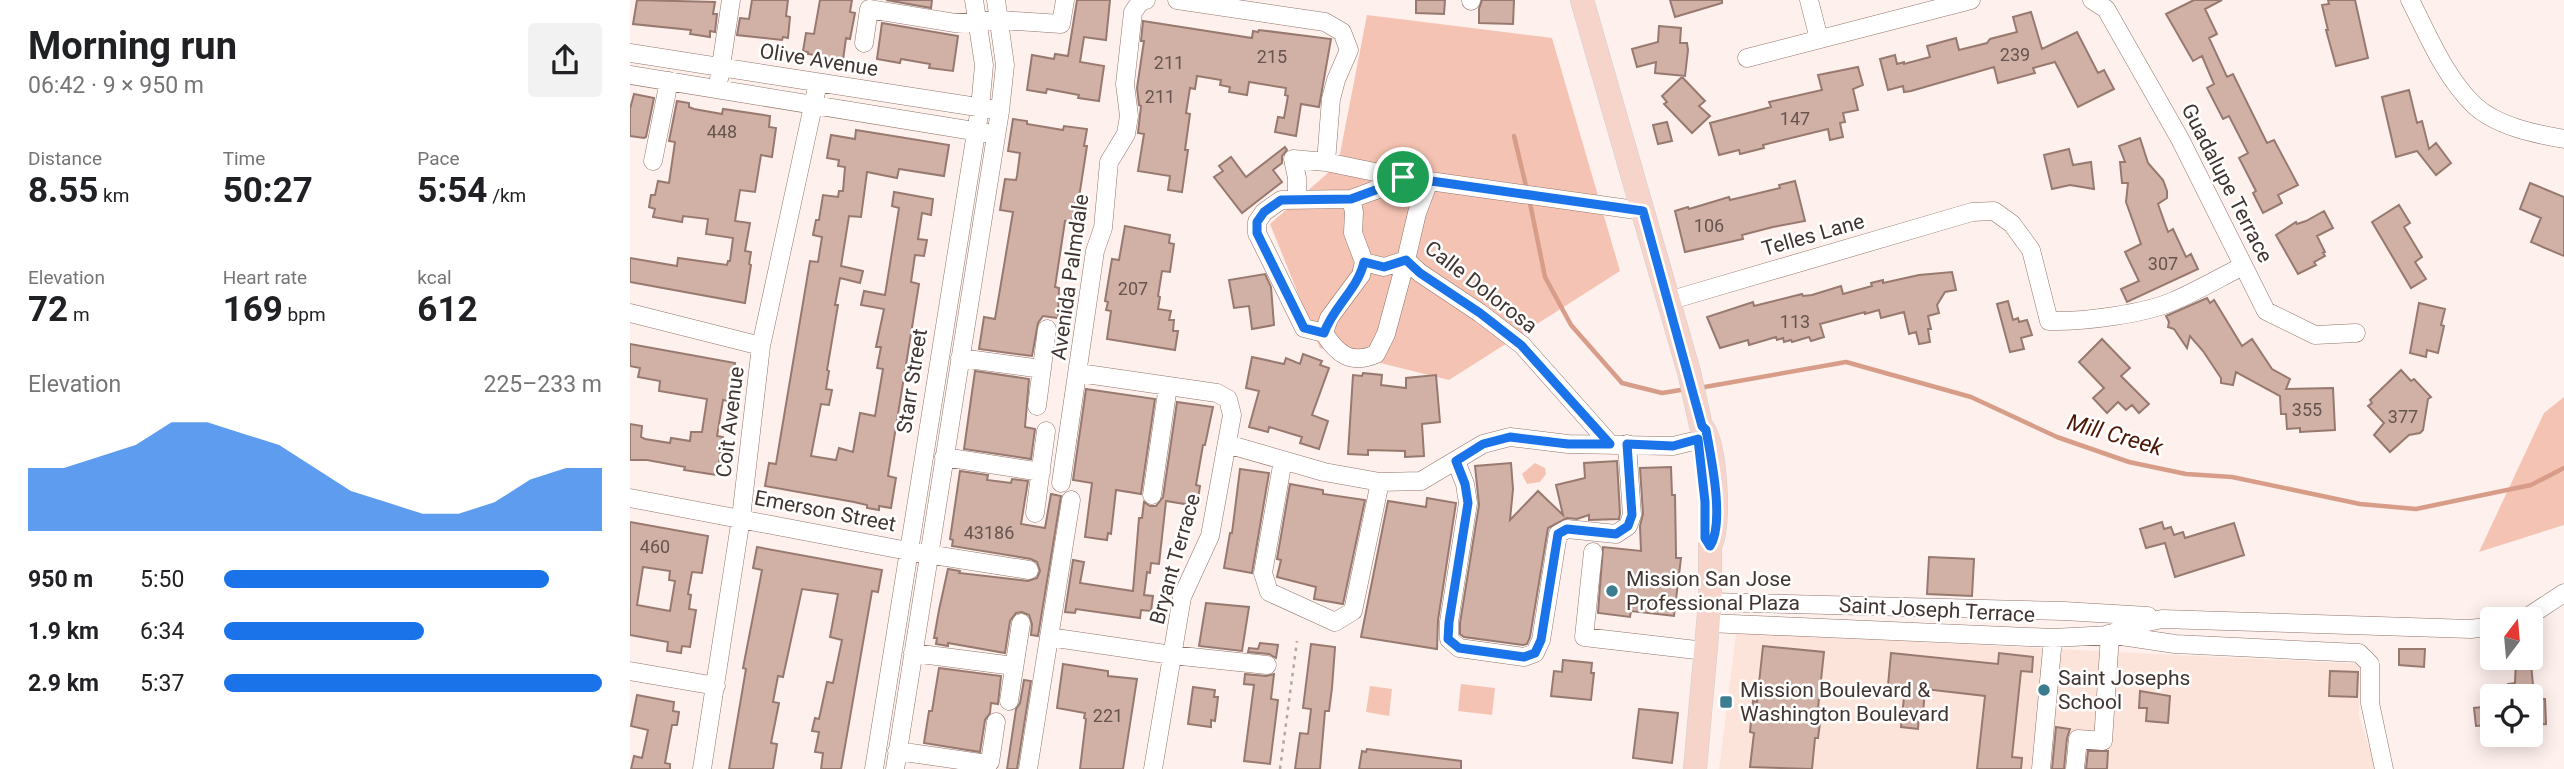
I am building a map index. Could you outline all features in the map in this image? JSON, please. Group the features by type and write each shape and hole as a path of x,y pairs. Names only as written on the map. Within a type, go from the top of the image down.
{"main road":[{"path":"1582,0 1689,372 1699,424 1706,430 1716,498 1715,538 1710,546 1709,613 1695,769"}],"street":[{"path":"718,90 731,0"},
{"name":"Starr Street","path":"874,769 980,108 984,65 974,0"},
{"name":"Starr Street","path":"896,760 1000,111 1005,65 996,0"},
{"path":"864,43 869,9 955,23 999,20 1061,24 1065,0"},
{"path":"1177,0 1325,22 1342,32 1349,50 1331,99 1326,162"},
{"path":"1809,0 1819,39"},
{"path":"1747,58 1971,0"},
{"name":"Guadalupe Terrace","path":"2092,0 2106,9 2180,139 2266,311 2315,335 2356,333"},
{"path":"2410,0 2446,68 2474,105 2502,123 2564,139"},
{"name":"Avenida Palmdale","path":"1140,6 1125,84 1129,116 1126,134 1109,162 1103,228 1095,251 1079,373 1217,393 1228,399 1232,415 1227,444"},
{"name":"Olive Avenue","path":"630,53 1000,111"},
{"path":"630,75 996,135"},
{"path":"653,161 669,81"},
{"name":"Coit Avenue","path":"702,769 741,518 761,346 818,83"},
{"path":"1297,199 1293,159 1643,211"},
{"path":"1403,177 1351,199 1281,200 1264,212 1257,222 1257,233 1304,328 1324,333 1334,349 1347,357 1367,358 1377,354 1386,334 1406,260"},
{"name":"Calle Dolorosa","path":"1429,181 1417,213 1406,260 1420,273 1480,313 1521,345 1618,444"},
{"path":"1324,333 1329,318 1361,275 1364,262 1353,233 1354,212 1351,199"},
{"name":"Telles Lane","path":"1668,301 1972,212 1994,211 2012,224 2031,250 2049,321 2085,319 2174,301 2243,266"},
{"path":"1364,262 1384,267 1406,260"},
{"path":"630,313 761,346"},
{"path":"1037,406 1047,329"},
{"path":"960,358 1042,369"},
{"path":"1062,483 1079,373"},
{"path":"1152,495 1168,386"},
{"path":"1227,444 1324,472 1380,482 1421,481 1483,444 1510,437 1568,444 1673,446 1699,424"},
{"path":"1035,513 1046,431"},
{"name":"Bryant Terrace","path":"1153,769 1182,597 1210,536 1227,444"},
{"path":"1456,461 1465,484 1468,503 1448,639 1459,648 1524,657 1535,653 1541,640 1558,534 1567,529 1616,534 1628,526 1632,515 1618,444"},
{"path":"944,457 1041,472"},
{"path":"1283,460 1263,573 1269,592 1335,622 1353,611 1380,482"},
{"name":"Emerson Street","path":"630,498 908,551 1029,570"},
{"path":"1028,769 1071,500"},
{"path":"1593,552 1584,637 1705,650"},
{"path":"2543,607 2564,593"},
{"path":"1856,629 1858,605"},
{"name":"Saint Joseph Terrace","path":"1709,613 1858,605 2064,611 2142,615 2162,619"},
{"path":"2064,611 2093,623 2110,635 2175,644 2359,653 2371,664 2370,703 2384,769"},
{"name":"Saint Joseph Terrace","path":"1709,613 1856,629 2053,638 2110,635 2124,627 2162,619 2480,628"},
{"path":"1009,701 1021,623"},
{"path":"2075,769 2078,739 2103,741 2110,635"},
{"path":"1049,637 1172,655 1267,665"},
{"path":"2041,769 2053,638"},
{"path":"913,653 1014,666"},
{"path":"630,671 716,686"},
{"path":"896,760 986,764 990,762 996,722"}],"path":[{"path":"1280,769 1297,641"}],"shaded area":[{"path":"1367,15 1552,38 1620,271 1449,380 1320,348 1270,224 1338,164"},
{"path":"2564,397 2564,525 2479,552 2544,413"},
{"path":"1535,463 1545,468 1546,474 1540,482 1527,484 1522,474"},
{"name":"Saint Josephs School","path":"1736,633 2360,664 2359,716 2376,769 1719,769"},
{"path":"1461,684 1495,688 1492,715 1458,711"},
{"path":"1370,686 1392,689 1389,716 1366,712"}],"building":[{"path":"637,0 715,2 715,32 710,31 710,37 690,34 691,30 633,24"},
{"path":"752,0 788,0 788,38 783,37 782,40 737,35 740,18 749,19"},
{"path":"820,0 852,0 850,12 855,13 850,39 846,38 843,60 803,51 806,33 814,34"},
{"path":"886,0 932,0 931,8"},
{"path":"1077,0 1110,0 1106,40 1084,37 1080,62 1104,66 1099,101 1047,89 1046,93 1027,90 1032,55 1054,59 1055,54 1068,56"},
{"path":"1416,0 1445,0 1444,14 1416,13"},
{"path":"1482,0 1514,0 1513,24 1479,23"},
{"path":"1670,0 1722,0 1722,3 1675,17"},
{"path":"2194,0 2222,0 2205,9 2217,34 2209,38 2227,77 2233,74 2267,143 2274,140 2298,185 2278,195 2282,203 2263,213 2253,193 2256,191 2239,158 2248,153 2229,116 2223,119 2207,88 2214,84 2202,56 2193,61 2166,14"},
{"path":"2328,0 2355,0 2368,58 2336,66 2322,5 2329,4"},
{"path":"2031,12 2042,49 2077,32 2098,73 2104,70 2114,89 2078,107 2055,62 2033,68 2035,73 1998,83 1994,67 1911,91 1904,92 1903,86 1888,90 1880,59 1895,55 1897,64 1904,64 1930,57 1927,46 1956,38 1959,50 1987,43 1990,39 2017,32 2013,17"},
{"path":"1143,21 1252,38 1253,31 1259,30 1331,39 1319,107 1301,104 1296,136 1275,132 1278,117 1284,118 1288,96 1285,95 1286,88 1249,82 1247,95 1229,92 1230,87 1220,85 1221,80 1197,76 1195,89 1190,88 1186,113 1190,114 1182,192 1168,190 1170,176 1138,171 1144,134 1138,133 1141,106 1137,88 1144,41 1141,41"},
{"path":"882,23 958,36 953,71 929,68 930,64 901,59 900,63 877,59"},
{"path":"1659,26 1681,28 1680,43 1687,43 1688,50 1685,76 1655,73 1656,62 1637,67 1632,49 1658,42"},
{"path":"1858,67 1863,85 1853,89 1858,110 1843,113 1845,122 1840,123 1843,137 1830,140 1828,129 1763,145 1764,148 1740,154 1739,150 1719,155 1710,123 1771,107 1769,102 1822,90 1818,75"},
{"path":"1682,77 1705,101 1699,106 1710,116 1692,133 1664,104 1667,102 1662,96"},
{"path":"2409,90 2417,123 2422,121 2429,149 2436,143 2451,163 2436,175 2417,151 2396,157 2382,97"},
{"path":"634,94 654,98 644,138 630,136 630,109"},
{"path":"677,101 689,103 689,107 694,109 722,114 723,109 770,116 769,127 776,128 772,157 761,155 755,192 740,190 735,221 750,223 745,251 751,252 751,265 745,303 630,282 630,258 677,266 678,258 727,265 730,261 733,238 706,234 708,219 683,216 682,222 653,217 655,209 649,207 658,181 669,183 675,142 669,141"},
{"path":"1013,119 1063,130 1064,126 1087,129 1078,204 1075,203 1072,222 1065,221 1055,287 1059,288 1058,318 1043,316 1038,323 1032,356 979,349 984,317 995,319 1013,212 1000,210 1005,179 1016,180 1017,176 1020,153 1008,151"},
{"path":"1667,122 1672,141 1658,144 1653,125"},
{"path":"856,130 949,145 944,176 899,169 897,178 867,172 861,217 849,216 841,266 863,271 860,283 840,278 827,370 826,389 832,390 829,405 821,404 811,456 836,460 839,448 853,452 860,413 875,416 883,369 877,368 881,347 876,347 884,309 861,305 864,291 885,295 899,208 892,206 894,192 933,199 931,215 922,213 918,239 927,240 924,256 915,255 911,282 919,284 888,476 896,478 891,508 879,506 879,510 854,502 765,486 769,463 776,464 810,261 818,262 822,237 813,235 816,220 819,220 823,195 838,197 839,191 843,191 845,167 838,166 839,160 827,158 831,135 855,139"},
{"path":"2140,138 2148,163 2163,180 2167,191 2167,198 2158,204 2168,232 2173,229 2186,257 2191,254 2198,269 2127,302 2121,289 2139,281 2125,252 2141,244 2126,202 2128,183 2122,183 2120,162 2125,162 2119,146"},
{"path":"1285,147 1287,150 1282,156 1282,163 1273,170 1282,182 1242,213 1214,177 1223,171 1219,166 1231,157 1246,177"},
{"path":"2069,149 2073,165 2091,162 2094,189 2070,185 2052,189 2044,155"},
{"path":"1795,181 1805,221 1742,235 1743,239 1685,252 1675,211 1729,197 1730,200 1780,188 1779,185"},
{"path":"2530,183 2564,197 2564,256 2531,242 2541,218 2520,209"},
{"path":"2399,205 2410,223 2404,227 2422,257 2415,262 2426,279 2411,288 2372,222"},
{"path":"2324,211 2333,228 2317,236 2325,256 2314,262 2316,265 2298,274 2276,235 2296,222 2306,221"},
{"path":"1125,226 1170,235 1169,243 1174,244 1170,272 1162,271 1158,309 1171,311 1169,320 1174,320 1173,331 1178,331 1175,350 1107,339 1111,311 1106,310 1108,302 1105,301 1112,259 1119,260"},
{"path":"1952,272 1956,290 1945,292 1937,305 1939,313 1928,316 1930,342 1919,344 1916,332 1909,334 1904,312 1881,318 1879,310 1820,324 1824,337 1811,341 1809,337 1784,342 1783,338 1777,340 1776,337 1749,345 1748,340 1720,348 1707,317 1753,302 1754,306 1802,294 1812,295 1841,286 1843,294 1883,280 1883,283 1919,275"},
{"path":"1265,274 1271,287 1274,325 1252,329 1249,306 1234,308 1229,280"},
{"path":"2207,298 2210,303 2214,300 2242,346 2252,339 2272,369 2290,379 2286,389 2333,388 2335,430 2300,432 2300,428 2287,429 2286,414 2281,414 2280,396 2236,372 2233,385 2221,383 2221,378 2190,336 2187,348 2174,329 2168,327 2166,316"},
{"path":"2008,301 2013,320 2027,320 2032,335 2021,338 2024,349 2010,352 1997,304"},
{"path":"2419,303 2445,309 2438,353 2427,350 2426,357 2410,353"},
{"path":"2102,339 2130,368 2121,376 2149,404 2139,413 2132,405 2126,410 2118,402 2107,413 2093,398 2104,388 2079,362"},
{"path":"630,344 735,363 729,401 723,400 717,436 723,437 717,475 647,460 630,460 630,424 642,426 641,437 645,439 670,443 671,438 690,441 691,432 702,432 707,399 659,391 660,381 638,377 640,368 630,366"},
{"path":"1303,354 1322,361 1320,365 1329,368 1312,415 1328,421 1319,449 1300,443 1302,437 1269,427 1268,432 1249,427 1259,391 1246,388 1252,357 1284,364 1286,358 1300,364"},
{"path":"2401,370 2431,397 2428,399 2423,430 2409,435 2390,452 2374,435 2384,423 2368,406 2372,403 2370,400"},
{"path":"975,371 1029,379 1025,427 1035,429 1031,459 964,449"},
{"path":"1363,373 1382,375 1381,385 1406,388 1406,378 1436,375 1440,422 1422,424 1424,456 1405,457 1405,451 1368,450 1368,455 1348,454 1353,375 1362,376"},
{"path":"1086,389 1155,399 1141,494 1116,490 1111,534 1108,533 1107,540 1085,537 1092,483 1073,480"},
{"path":"1177,402 1213,407 1196,485 1200,486 1197,506 1166,501 1159,564 1151,563 1150,573 1147,572 1144,595 1153,596 1151,611 1141,610 1140,618 1076,609 1075,613 1065,612 1073,560 1084,562 1080,583 1133,591 1139,518 1142,518 1144,502 1156,506 1163,497"},
{"path":"1617,461 1619,519 1589,520 1589,515 1577,519 1567,518 1548,528 1527,644 1464,637 1460,634 1479,505 1475,466 1511,463 1513,489 1510,520 1538,491 1563,515 1556,485 1585,478 1584,463"},
{"path":"1671,467 1672,495 1675,495 1676,558 1681,558 1674,616 1631,611 1630,617 1598,613 1603,547 1641,551 1640,526 1643,514 1640,468"},
{"path":"1240,469 1269,473 1252,573 1224,568 1232,533"},
{"path":"960,471 988,475 987,480 1011,483 1012,479 1028,481 1021,524 1045,528 1051,494 1061,496 1038,636 1031,635 1029,615 1016,613 1010,621 1005,653 948,643 948,646 936,644 937,638 934,638 948,569 960,571 959,573 1028,581 1037,578 1040,571 1037,562 1031,559 952,546 953,540 950,539"},
{"path":"1290,484 1323,490 1323,494 1365,500 1343,604 1314,599 1316,587 1277,577 1281,560 1277,559"},
{"path":"1427,498 1456,503 1438,620 1437,649 1361,637 1388,501 1426,507"},
{"path":"630,522 708,536 702,573 692,572 688,594 691,595 689,609 696,610 690,647 682,646 681,653 667,651 668,642 630,635","holes":["643,567 670,571 669,580 675,581 670,611 637,605"]},
{"path":"2162,522 2164,529 2171,527 2174,535 2183,532 2185,538 2234,523 2244,555 2175,577 2165,543 2146,548 2140,529"},
{"path":"757,547 882,570 878,592 872,591 841,769 821,769 823,753 815,752 819,732 812,731 815,718 819,719 827,682 833,683 842,640 830,637 838,594 802,589 783,677 778,676 773,702 779,703 771,743 777,744 773,769 729,769 746,669 743,668 762,570 753,568"},
{"path":"1929,557 1974,559 1972,596 1927,594"},
{"path":"1206,603 1249,607 1242,651 1199,646"},
{"path":"1260,643 1278,645 1276,658 1269,654 1248,652 1249,648 1258,649"},
{"path":"1311,644 1335,647 1332,688 1329,711 1325,711 1320,769 1295,769 1300,733 1308,734 1311,709 1303,708"},
{"path":"1763,646 1824,652 1818,708 1822,708 1812,769 1750,767 1754,733 1750,732 1753,701 1757,702"},
{"path":"2399,649 2425,649 2424,667 2399,665"},
{"path":"1891,653 1998,664 1999,653 2033,657 2032,672 2021,671 2012,757 2022,758 2021,769 1977,769 1985,696 1925,689 1923,714 1919,714 1918,729 1901,727 1905,687 1888,685"},
{"path":"1563,660 1592,663 1591,673 1594,673 1591,700 1551,696 1554,671 1562,672"},
{"path":"1063,664 1108,671 1108,676 1137,679 1123,769 1080,769 1086,719 1085,713 1057,708"},
{"path":"939,668 1001,676 998,704 991,703 990,713 985,720 980,752 924,743"},
{"path":"2516,670 2532,670 2533,684 2508,684 2515,683"},
{"path":"2330,671 2358,672 2357,697 2329,696"},
{"path":"1245,674 1274,674 1271,699 1278,700 1270,764 1244,761 1254,685 1244,684"},
{"path":"1024,680 1031,681 1017,769 1007,769 1016,709 1020,703"},
{"path":"1193,687 1215,690 1214,697 1218,697 1215,721 1211,720 1211,727 1188,724"},
{"path":"2140,691 2170,696 2168,723 2146,721 2147,708 2139,708"},
{"path":"637,695 674,702 673,711 679,712 677,725 672,725 665,763 670,764 670,769 631,769 634,756 642,758 648,730 631,726"},
{"path":"2543,699 2546,724 2543,724"},
{"path":"2480,707 2480,726 2476,726 2474,708"},
{"path":"1639,709 1678,713 1672,763 1633,758"},
{"path":"2056,727 2070,729 2064,769 2052,769"},
{"path":"1367,749 1461,761 1461,769 1359,769 1362,751 1366,752"},
{"path":"2088,751 2108,751 2107,769 2086,769"}],"waterway":[{"path":"1514,136 1527,190"},
{"path":"1529,198 1545,277 1571,325 1622,383 1662,393 1687,389"},
{"name":"Mill Creek","path":"1699,388 1846,362 1971,397 2057,437 2129,462 2186,474 2232,477 2360,504 2416,509 2531,485 2564,468"}],"place":[{"name":"Mission San Jose Professional Plaza","path":"1612,591"},
{"name":"Saint Josephs School","path":"2044,690"},
{"name":"Mission Boulevard & Washington Boulevard","path":"1726,702"}],"route":[{"path":"1403,177 1643,211 1702,426 1706,430 1716,498 1715,538 1710,546 1705,538 1705,502 1698,439 1673,446 1627,444 1632,515 1628,526 1616,534 1567,529 1558,534 1541,640 1535,653 1524,657 1459,648 1448,639 1468,503 1465,484 1456,461 1483,444 1510,437 1568,444 1610,444 1521,345 1480,313 1420,273 1406,260 1384,267 1364,262 1361,275 1329,318 1324,333 1304,328 1257,233 1257,222 1264,212 1281,200 1351,199 1403,177"}]}
